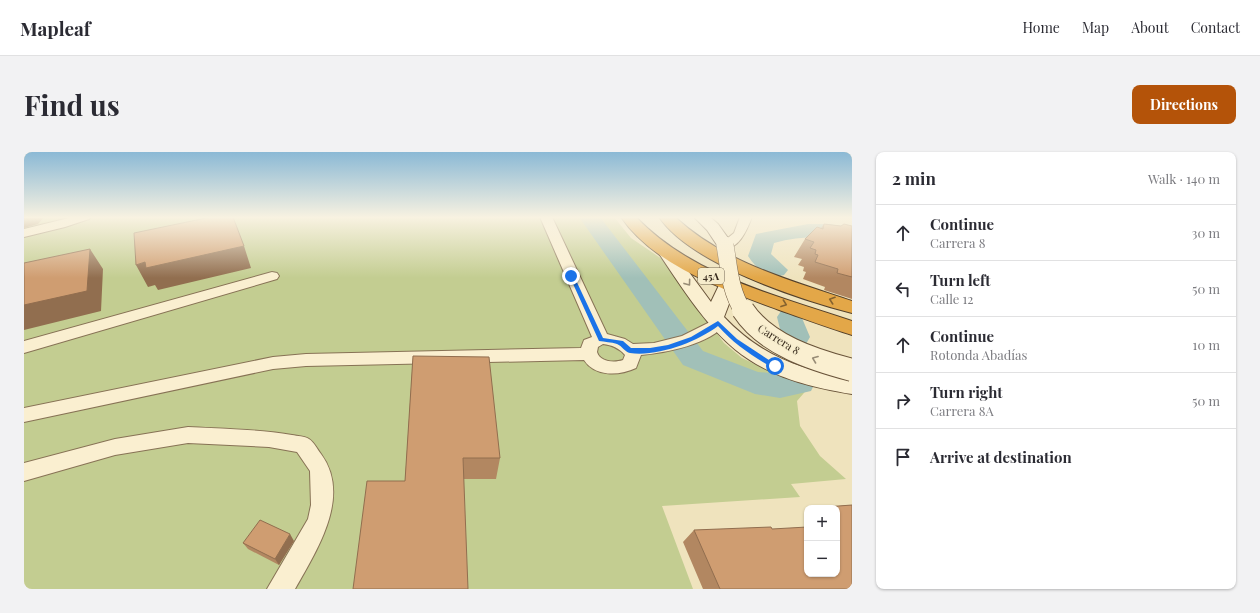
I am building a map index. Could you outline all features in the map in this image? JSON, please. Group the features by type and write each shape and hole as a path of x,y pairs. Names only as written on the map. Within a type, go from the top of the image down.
{"highway":[{"name":"45A","path":"647,237 666,252 698,270 759,295 852,328"},
{"name":"45A","path":"689,237 712,254 727,262 763,277 852,307"}],"main road":[{"name":"Carrera 8","path":"720,237 725,245 734,295 744,313 752,322 769,335 794,350 816,359 852,381"},
{"name":"Carrera 8","path":"666,252 718,323 735,341 753,354 775,366 806,378 852,381"},
{"path":"718,323 728,283"}],"street":[{"path":"555,237 601,339"},
{"path":"725,245 736,237"},
{"path":"24,347 272,276"},
{"path":"630,350 668,347 694,339 718,323"},
{"path":"601,339 620,343 630,350 633,360 630,364 619,369 597,363 589,354 590,344 601,339"},
{"path":"24,415 60,406 273,363 306,360 589,354"},
{"path":"24,472 115,447 188,435 269,439 303,445 320,469 322,505 318,522 287,580 279,589"}],"green space":[{"path":"24,237 631,237 662,259 724,343 742,358 771,372 810,386 797,401 800,426 820,456 846,479 791,484 800,497 662,506 693,589 24,589"}],"building":[{"path":"134,237 241,237 244,246 146,268 145,262 136,265"},
{"path":"807,237 852,237 852,277 837,273 838,269 815,262 818,255 815,254 816,250 810,248 814,242 805,239"},
{"path":"90,249 87,291 24,305 24,263"},
{"path":"413,356 489,357 500,458 463,458 468,589 353,589 367,481 405,481"},
{"path":"852,505 852,589 720,589 694,530 804,527 804,577 840,577 840,506"},
{"path":"260,520 290,534 275,559 243,543"}],"waterway":[{"path":"604,237 693,358 755,383 780,386 800,383"},
{"path":"771,237 764,239 759,256 776,270"},
{"path":"790,317 796,337"}],"route":[{"path":"571,276 601,339 614,340 626,346 630,350 650,350 668,347 694,339 718,323 735,341 753,354 775,366"}]}
